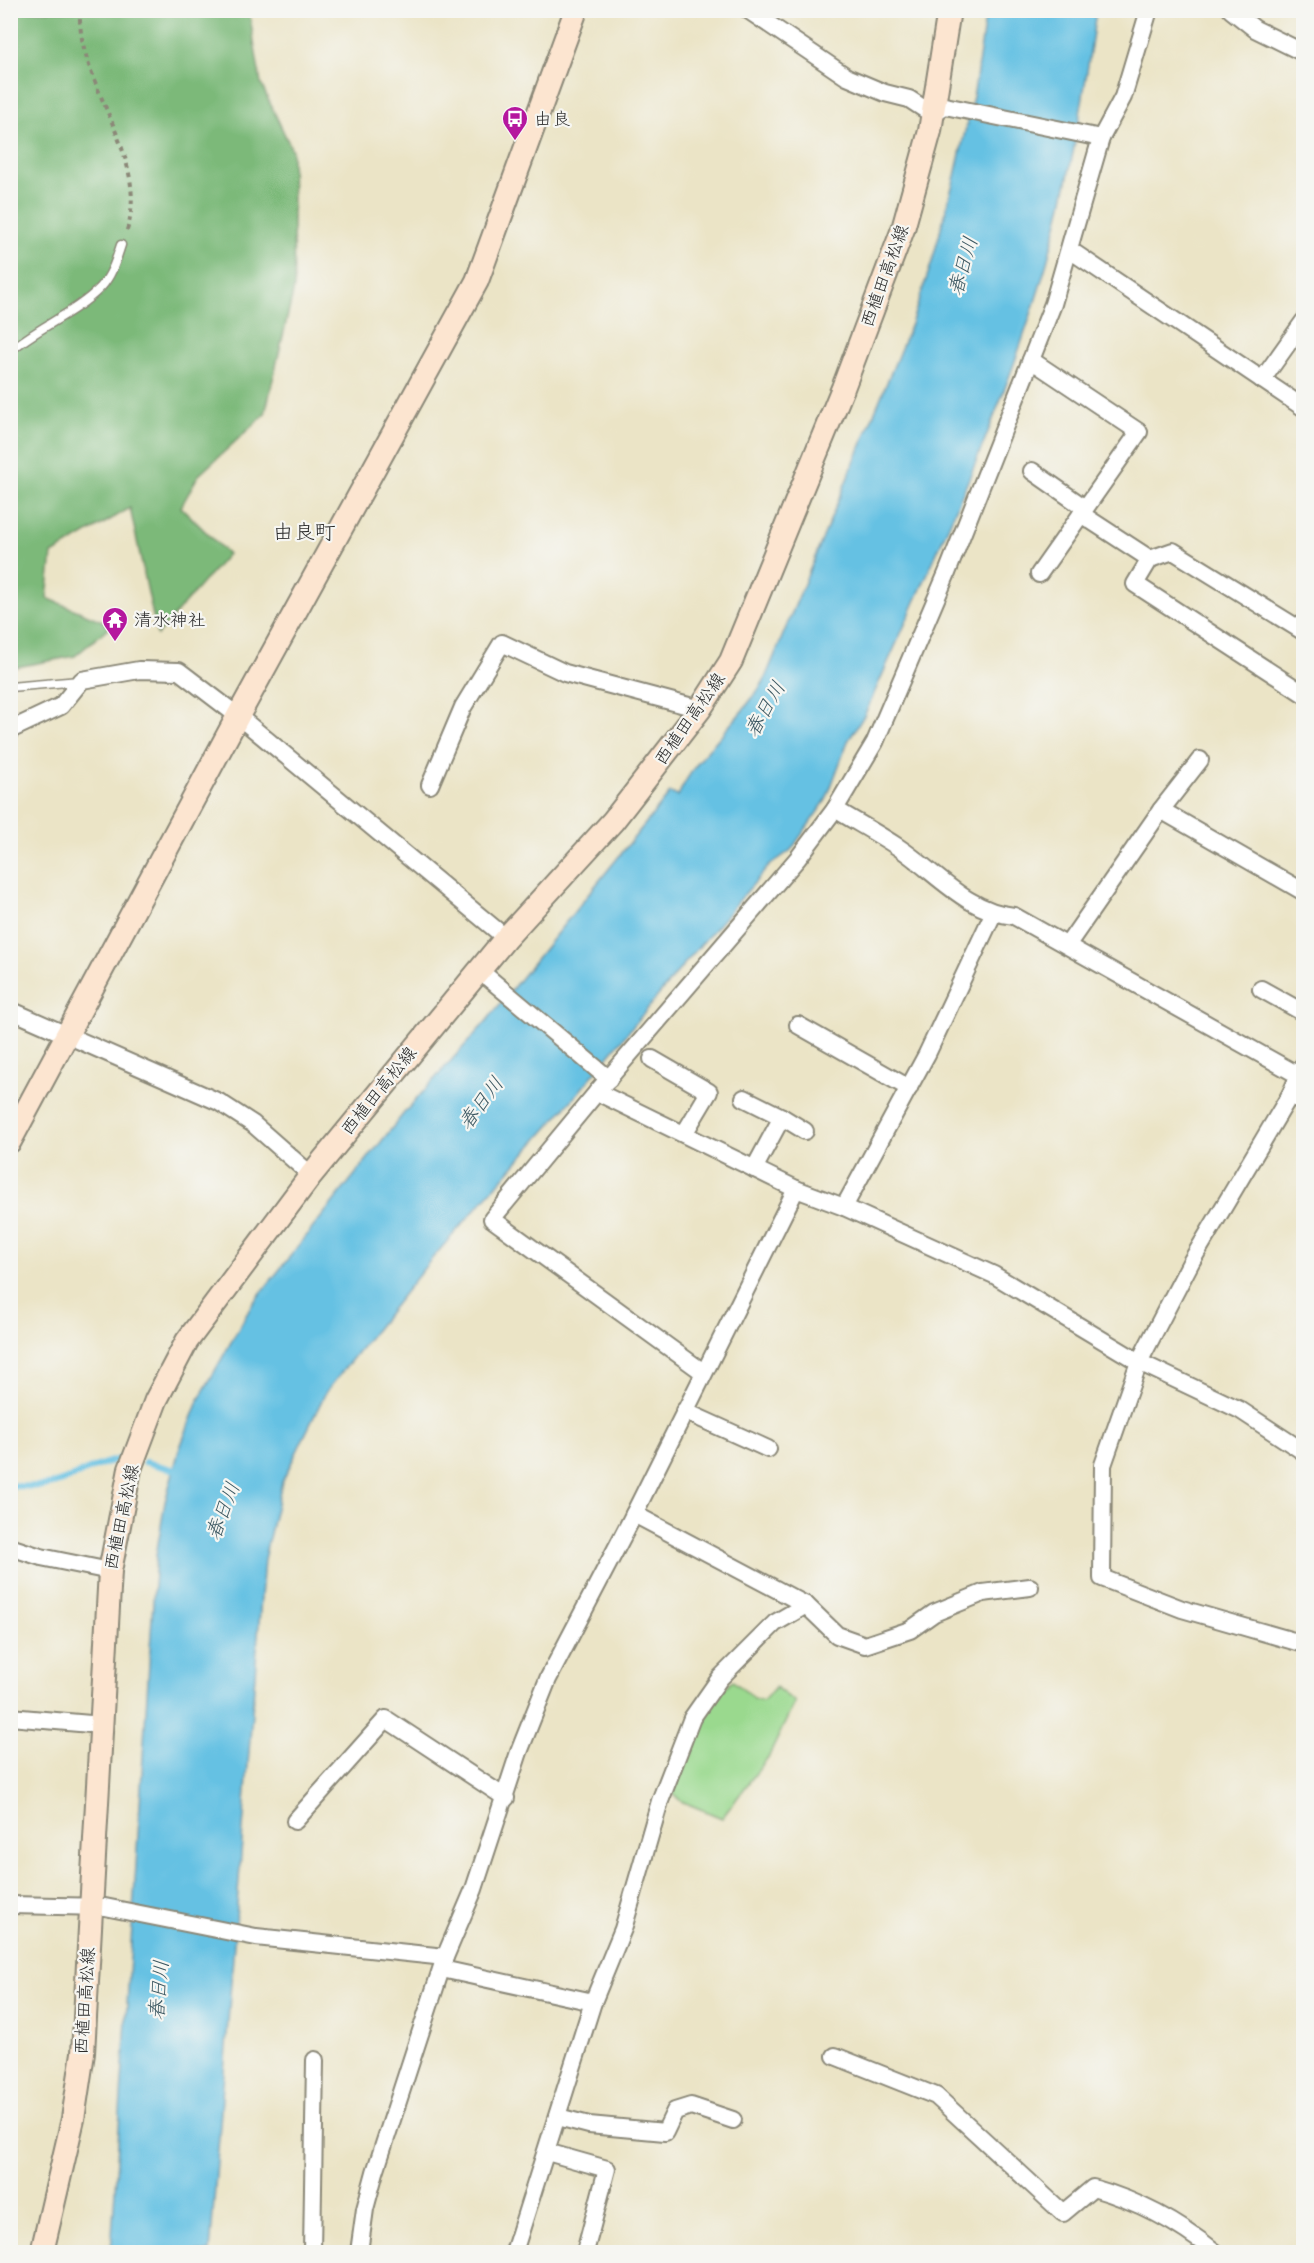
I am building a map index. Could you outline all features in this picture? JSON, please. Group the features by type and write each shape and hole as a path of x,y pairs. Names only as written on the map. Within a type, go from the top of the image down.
{"main road":[{"path":"10,1141 238,716 477,281 576,10"},
{"name":"西植田高松線","path":"42,2253 73,2119 83,2053 98,1906 102,1725 110,1571 130,1469 156,1400 187,1341 312,1175 506,938 613,821 700,709 731,661 843,388 903,229 932,114 949,10"}],"street":[{"path":"748,10 847,77 885,93 909,99 932,114 945,106 1095,137"},
{"path":"703,1372 492,1219 597,1092 798,858 835,809 875,741 897,696 1053,304 1070,250 1095,137 1123,97 1149,10"},
{"path":"1231,10 1255,29 1304,54"},
{"path":"1070,250 1304,408"},
{"path":"1262,380 1304,321"},
{"path":"1031,360 1139,432 1038,574"},
{"path":"1032,471 1150,559"},
{"path":"1304,632 1173,550 1150,559 1135,584 1304,694"},
{"path":"430,785 463,707 502,643 565,673 700,709"},
{"path":"10,730 61,706 82,680 139,670 179,670 238,716 506,938"},
{"path":"1068,944 1161,810 1200,760"},
{"path":"835,809 899,848 977,906 993,914 1014,916 1301,1070 1297,1098 1191,1262 1139,1362 1103,1465 1102,1578 1182,1609 1304,1644"},
{"path":"1161,810 1304,892"},
{"path":"843,1207 909,1088 993,914"},
{"path":"479,970 609,1079"},
{"path":"1261,989 1304,1013"},
{"path":"10,1010 219,1102 253,1124 312,1175"},
{"path":"798,1024 909,1088"},
{"path":"652,1059 709,1092 684,1134"},
{"path":"597,1092 796,1189 843,1207 994,1275 1139,1362 1240,1410 1304,1452"},
{"path":"744,1098 805,1131"},
{"path":"754,1168 782,1118"},
{"path":"359,2253 365,2209 375,2172 443,1963 474,1889 519,1752 548,1679 634,1514 796,1189"},
{"path":"684,1411 768,1449"},
{"path":"634,1514 806,1605 837,1635 865,1645 910,1630 934,1613 983,1593 1030,1587"},
{"path":"10,1547 41,1557 110,1571"},
{"path":"514,2253 593,2002 623,1929 660,1801 692,1718 720,1678 752,1646 776,1623 806,1605"},
{"path":"10,1717 102,1725"},
{"path":"294,1821 386,1719 506,1797"},
{"path":"10,1905 98,1906 256,1937 443,1963 593,2002"},
{"path":"835,2056 936,2096 1063,2213 1094,2188 1129,2198 1152,2209 1215,2253"},
{"path":"312,2253 315,2060"},
{"path":"558,2117 589,2125 665,2132 675,2111 691,2106 733,2120"},
{"path":"547,2152 607,2169 585,2253"}],"lane":[{"path":"10,351 28,335 100,287 113,270 121,245"},
{"path":"10,687 82,680"}],"path":[{"path":"80,10 79,21 90,66 131,177 129,225 121,245"}],"green space":[{"path":"11,11 249,11 261,84 292,150 294,288 265,414 198,476 181,507 228,554 157,635 130,508 52,554 47,598 112,625 75,656 11,668"},
{"path":"733,1681 754,1698 763,1701 775,1687 795,1702 769,1756 722,1818 681,1801 670,1791 692,1730 719,1692"}],"water":[{"name":"春日川","path":"986,11 1096,11 1080,115 1059,218 1022,341 981,449 865,714 848,741 826,800 791,850 769,866 685,963 579,1092 429,1262 326,1392 282,1482 264,1559 210,2252 111,2252 156,1556 165,1502 179,1450 198,1401 253,1303 404,1113 484,1024 670,793 678,796 696,765 743,710 764,681 911,324 932,262 974,92"}],"waterway":[{"path":"10,1485 44,1486 120,1459"},
{"path":"145,1462 179,1471"}],"place":[{"name":"由良","path":"515,142"},
{"name":"清水神社","path":"115,643"}],"district":[{"name":"由良町","path":"304,532"}]}
